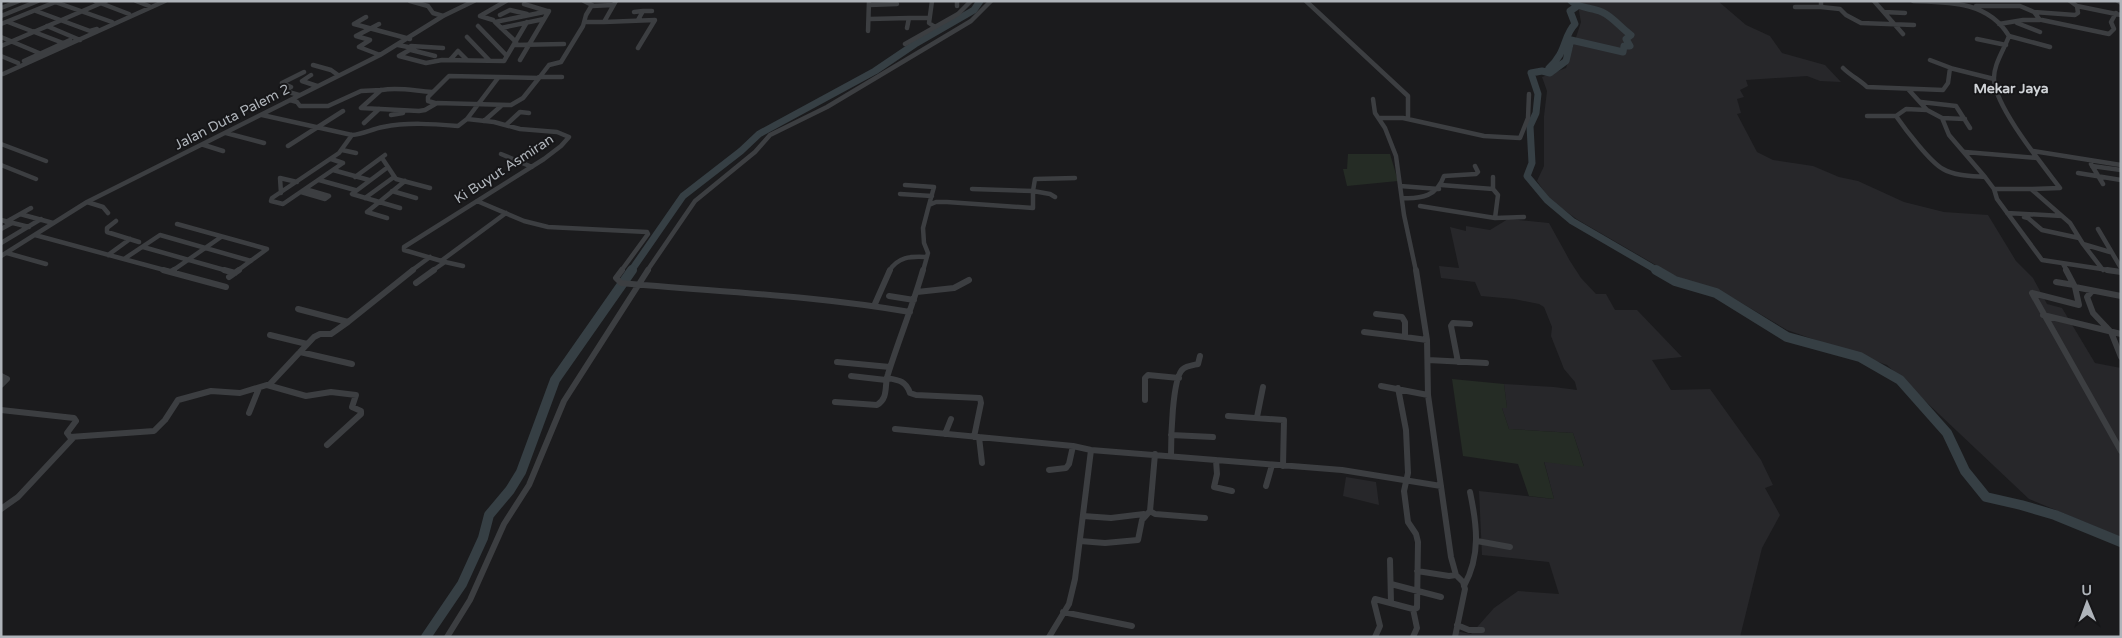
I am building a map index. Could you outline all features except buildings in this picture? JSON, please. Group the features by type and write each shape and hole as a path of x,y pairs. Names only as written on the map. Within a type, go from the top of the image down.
{"street":[{"path":"1,1 10,5"},
{"path":"1,8 20,1"},
{"path":"1,16 38,1"},
{"path":"95,1 104,2 130,14"},
{"path":"136,1 150,6"},
{"path":"36,11 90,32 159,1"},
{"path":"2,73 165,1"},
{"path":"410,1 428,6 433,13 443,16"},
{"name":"Jalan Duta Palem 2","path":"4,255 87,202 204,145 380,55 410,39 443,16 474,1"},
{"path":"492,20 480,17 485,12 506,1"},
{"path":"584,1 592,6 614,3"},
{"path":"932,1 929,18 930,24 935,27"},
{"path":"905,44 958,14 971,1"},
{"path":"447,637 470,600 504,524 529,485 564,400 635,285 695,201 755,152 770,135 826,107 972,20 985,10 990,1"},
{"path":"1306,1 1407,95 1410,111 1408,119"},
{"path":"1874,1 1903,34"},
{"path":"1912,1 1949,2 1974,7 1985,11 2009,36 2050,47"},
{"path":"2002,1 2008,7"},
{"path":"2070,1 2077,6 2118,14"},
{"path":"1,24 56,2 112,22"},
{"path":"1,46 104,2"},
{"path":"604,22 614,3"},
{"path":"868,31 870,19 869,3 897,4"},
{"path":"524,4 549,11"},
{"path":"1794,6 1805,7 1821,4 1840,9 1846,16 1861,23 1914,25"},
{"path":"562,77 539,78 498,78 449,76 432,92 428,99 436,103 500,106 519,102 539,78 549,65 562,62 592,6"},
{"path":"1974,7 2022,6 2034,12 2075,14 2078,13 2077,6"},
{"path":"500,15 510,10 525,14 544,10"},
{"path":"520,60 549,11"},
{"path":"549,11 495,22 515,44 564,44"},
{"path":"638,20 643,11"},
{"path":"634,12 652,11"},
{"path":"485,12 493,15"},
{"path":"512,16 518,12"},
{"path":"1884,12 1905,13"},
{"path":"1999,24 2017,23 2023,20 2040,20 2034,12"},
{"path":"2042,20 2081,25 2103,34 2110,34 2114,29 2111,22 2118,14"},
{"path":"366,17 354,24 410,39"},
{"path":"908,18 908,28"},
{"path":"870,19 929,18"},
{"path":"501,28 544,19"},
{"path":"585,22 655,20 638,48"},
{"path":"8,22 62,43"},
{"path":"436,54 410,50 399,56 426,63 450,60 504,61 527,22"},
{"path":"2017,23 2040,32"},
{"path":"380,24 356,36 370,40 359,47 380,55"},
{"path":"47,26 80,40"},
{"path":"478,26 507,56"},
{"path":"1994,189 2031,190 2060,188 2033,152 1998,95 1994,79 1998,61 2009,36"},
{"path":"1,37 39,53"},
{"path":"467,37 489,60"},
{"path":"1977,39 2006,45"},
{"path":"2,73 18,63 70,40"},
{"path":"398,45 443,48"},
{"path":"398,45 413,48 410,50"},
{"path":"450,60 458,51 467,60"},
{"path":"1,56 18,63"},
{"path":"1930,60 1951,68 1994,79"},
{"path":"313,65 331,70 338,75"},
{"path":"1843,68 1854,79 1861,81 1868,87 1945,90 1951,68"},
{"path":"299,96 285,91 291,87 282,83 304,72"},
{"path":"311,75 302,81 317,86"},
{"path":"296,76 304,78"},
{"path":"467,119 498,78"},
{"path":"290,100 297,102 300,106 327,106 370,89 381,90 397,86 411,91 432,92"},
{"path":"1908,89 1927,110 1942,118 1965,119"},
{"path":"381,90 361,106 419,111"},
{"path":"1379,118 1408,119 1488,136 1520,138 1528,118 1529,94"},
{"path":"1373,99 1375,113 1390,138 1396,156 1427,340 1428,395 1451,557 1460,580 1455,637"},
{"path":"1920,102 1956,106 1970,128"},
{"path":"391,114 419,111 427,109 436,103"},
{"path":"484,121 500,106"},
{"path":"364,122 379,109"},
{"path":"383,126 395,110"},
{"path":"1867,116 1896,116 1906,110 1927,110"},
{"path":"288,146 343,111"},
{"path":"506,125 520,112 530,113"},
{"name":"Ki Buyut Asmiran","path":"262,115 352,135 362,134 383,126 422,123 458,126 467,119 520,129 557,132 569,137 564,145 532,167 422,234 403,249 443,262 463,266"},
{"path":"1896,116 1910,136 1941,168 1955,174 1985,177"},
{"path":"513,118 523,120"},
{"path":"1942,118 1949,136 1985,177 1994,189 1997,199 2042,260 2104,270 2121,270"},
{"path":"383,126 412,121"},
{"path":"226,133 264,143"},
{"path":"331,159 343,163 282,204 271,201 281,192 331,159 342,150 352,135"},
{"path":"1,144 46,161"},
{"path":"204,145 223,151"},
{"path":"342,150 356,153"},
{"path":"1965,152 2037,158"},
{"path":"2033,152 2121,170"},
{"path":"502,154 532,167"},
{"path":"355,176 383,156 394,177 405,182 430,188"},
{"path":"2091,164 2121,164"},
{"path":"2091,164 2103,184"},
{"path":"1,165 36,179"},
{"path":"1402,198 1426,197 1440,187 1444,176 1476,174 1478,172 1475,166"},
{"path":"388,167 352,194 400,208"},
{"path":"333,170 369,180"},
{"path":"2082,180 2078,173 2120,181"},
{"path":"365,198 394,177"},
{"path":"281,192 280,178 297,182"},
{"path":"929,205 948,202 1033,208 1034,181 1037,178 1075,178"},
{"path":"1493,178 1493,189 1498,196 1495,218"},
{"path":"319,180 355,190"},
{"path":"386,218 367,212 405,182"},
{"path":"835,402 879,404 885,396 890,367 917,292 928,253 924,243 923,228 934,187 905,185"},
{"path":"1400,186 1423,188 1477,186 1493,189"},
{"path":"972,188 1033,191 1050,194 1055,197"},
{"path":"2031,190 2070,223 2083,244 2104,270"},
{"path":"392,192 416,198"},
{"path":"900,194 932,196"},
{"path":"477,201 548,227 647,232 648,234 616,278 621,283 684,290 698,288 730,290 874,306 910,312"},
{"path":"87,202 103,208 108,213"},
{"path":"1425,206 1495,218 1524,217"},
{"path":"1,229 7,222 31,208"},
{"path":"416,284 506,213"},
{"path":"2007,213 2063,216"},
{"path":"20,214 53,223"},
{"path":"2024,217 2028,218 2042,230 2079,238"},
{"path":"1,243 40,219"},
{"path":"116,221 107,228 107,232 139,242"},
{"path":"7,222 29,226"},
{"path":"178,224 267,250 229,277"},
{"path":"2098,229 2109,244 2110,252 2121,270"},
{"path":"35,235 226,287"},
{"path":"124,259 160,235 251,261"},
{"path":"172,272 221,237"},
{"path":"108,255 130,239"},
{"path":"2083,244 2110,252"},
{"path":"143,247 235,273"},
{"path":"4,255 46,264"},
{"path":"874,306 895,262 904,256 926,257"},
{"path":"1,410 74,418 76,421 67,435 74,438 154,431 165,420 178,400 207,392 236,393 267,385 282,374 307,344 319,334 331,334 348,322 387,288 430,257"},
{"path":"2063,264 2075,286 2079,305 2032,293 2121,451"},
{"path":"917,292 954,288 969,280"},
{"path":"2056,282 2121,296"},
{"path":"2092,291 2087,296 2092,310 2111,332 2121,356"},
{"path":"889,296 914,300"},
{"path":"298,309 348,322"},
{"path":"1376,314 1403,318 1405,322 1405,337"},
{"path":"2043,315 2121,334"},
{"path":"1458,362 1450,326 1454,323 1470,324"},
{"path":"1364,332 1427,340"},
{"path":"270,335 307,344"},
{"path":"300,352 352,364"},
{"path":"1171,456 1174,398 1179,378 1183,369 1198,364 1200,356"},
{"path":"1428,360 1486,363"},
{"path":"837,362 890,367"},
{"path":"1145,400 1145,378 1148,375 1179,378"},
{"path":"1,376 7,379 1,386"},
{"path":"851,376 904,382 910,392 916,395 980,398 981,403 976,437 982,463"},
{"path":"267,385 306,396 331,392 356,395 352,407 361,411 361,414 327,445"},
{"path":"1381,386 1428,395"},
{"path":"1258,417 1258,405 1263,387"},
{"path":"249,413 259,388"},
{"path":"1398,388 1406,430 1407,479 1404,491 1408,522 1417,537 1417,608 1413,609"},
{"path":"1228,416 1285,420 1283,466"},
{"path":"946,434 951,419"},
{"path":"895,429 1073,446 1091,450 1283,466 1407,479 1441,486"},
{"path":"1171,435 1213,437"},
{"path":"1,509 18,497 74,438"},
{"path":"1049,470 1066,468 1069,464 1073,446"},
{"path":"1050,637 1069,604 1075,579 1091,450"},
{"path":"1080,541 1105,543 1139,539 1147,513 1155,454"},
{"path":"1216,460 1217,474 1214,487 1232,491"},
{"path":"1266,486 1272,465"},
{"path":"1460,580 1474,569 1477,542 1470,492"},
{"path":"1083,516 1111,518 1147,513 1205,518"},
{"path":"1477,542 1510,547"},
{"path":"1390,560 1391,603"},
{"path":"1417,571 1449,576 1460,580"},
{"path":"1391,584 1441,596"},
{"path":"1375,637 1380,626 1374,600 1413,609"},
{"path":"1413,609 1417,628 1413,637"},
{"path":"1063,612 1132,626"},
{"path":"1456,625 1470,630 1482,630"}],"shaded area":[{"path":"1575,1 1718,1 1746,25 1770,36 1782,53 1825,65 1841,82 1820,81 1807,76 1746,80 1748,86 1740,90 1744,97 1737,99 1741,113 1737,114 1757,152 1773,160 1813,166 1839,177 1858,181 1904,202 1944,212 1988,215 2016,261 2033,278 2047,304 2062,308 2095,363 2121,368 2121,537 2029,499 1887,365 1787,330 1733,298 1673,275 1578,220 1550,200 1537,181 1544,166 1544,116 1547,91 1542,77 1566,68 1581,22 1578,6"},
{"path":"1348,154 1390,154 1398,181 1347,186 1343,169 1347,169"},
{"path":"1508,219 1549,223 1581,278 1596,294 1606,294 1615,310 1637,310 1682,357 1652,360 1671,390 1710,389 1761,460 1773,485 1765,488 1780,515 1762,548 1740,637 1454,637 1455,631 1471,634 1494,608 1518,591 1559,594 1549,562 1482,555 1479,491 1554,499 1544,461 1584,466 1573,433 1509,429 1502,408 1507,408 1504,384 1577,390 1575,382 1564,369 1551,336 1552,327 1544,307 1539,304 1514,299 1481,296 1475,282 1441,278 1439,266 1459,268 1450,227 1466,231 1466,226 1490,230"},
{"path":"1452,379 1504,384 1507,408 1502,408 1509,429 1573,433 1584,467 1544,462 1554,499 1529,496 1518,464 1463,456"},
{"path":"1346,477 1376,482 1379,505 1343,496"}],"waterway":[{"path":"631,271 683,196 741,151 759,134 875,71 915,44 974,10 980,1"},
{"path":"1571,1 1578,5 1598,10 1610,17 1631,35 1626,39 1630,46 1624,46 1623,52 1571,40 1566,61 1550,73 1542,71 1531,73 1538,94 1536,113 1530,126 1532,163 1527,176 1547,200 1572,221 1658,271"},
{"path":"1549,68 1559,56 1568,34 1575,24 1570,11 1576,7"},
{"path":"426,637 462,584 483,538 489,515 510,490 521,472 555,380 632,270"},
{"path":"1656,270 1675,281 1716,293 1787,337 1860,357 1900,380 1947,433 1965,471 1986,497 2055,515 2121,542"}],"district":[{"name":"Mekar Jaya","path":"2011,88"}]}
